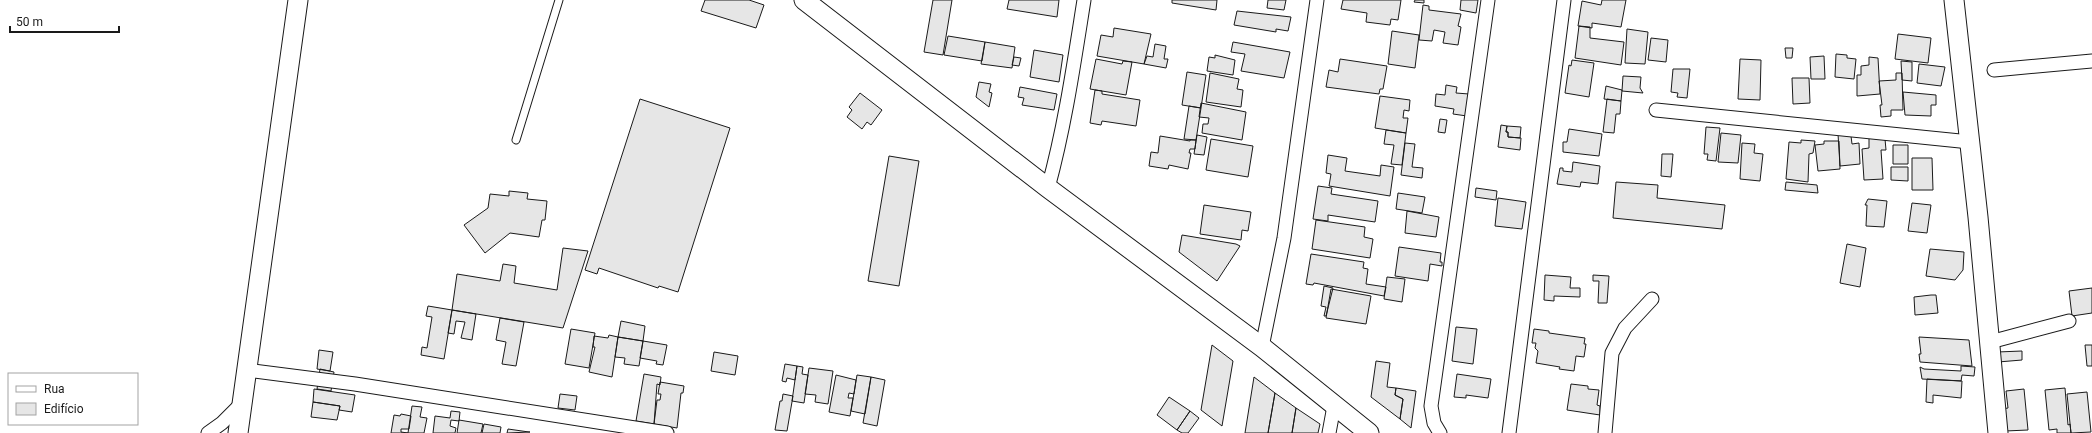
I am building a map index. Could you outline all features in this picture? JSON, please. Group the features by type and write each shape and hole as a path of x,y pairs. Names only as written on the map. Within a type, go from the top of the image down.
{"street":[{"path":"238,433 298,0"},
{"path":"804,0 822,6 1048,188 1262,347 1369,433"},
{"path":"1048,188 1060,139 1084,0"},
{"path":"1262,347 1284,238 1317,0"},
{"path":"1440,433 1434,423 1431,406 1488,0"},
{"path":"1509,433 1564,0"},
{"path":"1954,0 1970,142 1998,433"},
{"path":"1994,70 2092,61"},
{"path":"1656,110 1970,142"},
{"path":"1605,433 1612,353 1625,328 1652,299"},
{"path":"1990,342 2069,321"},
{"path":"246,370 355,384 667,433"},
{"path":"208,433 222,423 242,403"},
{"path":"1329,433 1334,406"}],"lane":[{"path":"516,140 559,0"}],"building":[{"path":"705,0 749,0 764,5 756,28 701,11"},
{"path":"933,0 952,0 943,55 924,52"},
{"path":"1009,0 1059,0 1057,17 1007,9"},
{"path":"1172,0 1217,0 1216,10 1172,3"},
{"path":"1268,0 1286,0 1284,10 1267,8"},
{"path":"1343,0 1401,0 1398,20 1391,19 1390,25 1366,22 1367,13 1341,9"},
{"path":"1415,0 1424,0 1424,3 1414,2"},
{"path":"1461,0 1478,0 1476,13 1460,10"},
{"path":"1602,0 1626,0 1621,27 1592,23 1592,28 1578,26 1582,1 1601,5"},
{"path":"1423,5 1429,6 1429,10 1461,14 1458,26 1461,27 1458,45 1443,43 1445,32 1434,30 1432,41 1419,40"},
{"path":"1237,11 1291,17 1288,31 1276,29 1276,32 1234,25"},
{"path":"1579,26 1590,27 1590,38 1624,42 1621,65 1575,58"},
{"path":"1114,28 1151,34 1144,64 1097,56 1101,35 1113,37"},
{"path":"1627,29 1648,32 1645,64 1625,63"},
{"path":"1392,31 1419,35 1415,68 1388,64"},
{"path":"1898,34 1931,38 1928,63 1895,59"},
{"path":"948,36 985,42 982,61 944,55"},
{"path":"1651,38 1668,40 1666,62 1648,60"},
{"path":"985,42 1015,47 1012,68 981,64"},
{"path":"1233,42 1290,52 1284,78 1241,71 1245,54 1231,52"},
{"path":"1155,44 1166,46 1164,59 1168,59 1166,68 1144,64 1147,56 1153,57"},
{"path":"1785,48 1793,48 1792,58 1786,58"},
{"path":"1034,50 1063,55 1059,82 1030,77"},
{"path":"1836,54 1847,55 1847,58 1856,59 1854,79 1835,77"},
{"path":"1215,55 1235,60 1233,75 1207,71 1209,57 1215,58"},
{"path":"1824,56 1825,79 1811,79 1810,57"},
{"path":"1014,57 1021,58 1019,66 1012,65"},
{"path":"1869,57 1878,58 1880,94 1857,96 1857,75 1861,75 1861,66 1869,65"},
{"path":"1096,59 1122,64 1123,61 1132,62 1126,95 1090,89"},
{"path":"1340,59 1387,66 1383,89 1380,89 1379,94 1326,87 1329,70 1338,72"},
{"path":"1740,59 1761,60 1760,100 1738,99"},
{"path":"1572,60 1594,63 1589,97 1565,93 1569,65 1571,66"},
{"path":"1901,61 1912,62 1912,81 1902,80"},
{"path":"1919,64 1945,67 1941,86 1917,83"},
{"path":"1673,69 1690,69 1687,98 1677,97 1678,93 1671,92"},
{"path":"1187,72 1206,75 1201,108 1182,105"},
{"path":"1210,73 1239,79 1237,89 1243,90 1241,107 1206,102"},
{"path":"1896,73 1902,73 1903,110 1891,110 1891,116 1881,117 1880,105 1882,105 1879,81 1896,80"},
{"path":"1623,76 1641,77 1640,88 1643,93 1622,91"},
{"path":"1792,78 1809,78 1810,103 1793,104"},
{"path":"979,82 991,84 989,92 992,93 989,107 976,97"},
{"path":"1446,85 1457,87 1456,93 1469,94 1467,116 1453,114 1454,109 1435,106 1436,94 1445,95"},
{"path":"1606,86 1622,90 1621,101 1604,99"},
{"path":"1020,87 1057,94 1054,110 1022,105 1024,98 1018,97"},
{"path":"1095,90 1102,91 1102,94 1140,100 1136,126 1102,121 1101,125 1090,123"},
{"path":"1903,92 1936,95 1936,105 1931,105 1931,116 1905,115"},
{"path":"860,93 882,110 871,125 867,122 862,129 847,117 852,110 849,107"},
{"path":"1380,96 1410,100 1409,111 1404,110 1403,118 1408,118 1406,133 1375,128"},
{"path":"640,99 730,128 678,292 659,286 658,288 599,268 597,274 585,270"},
{"path":"1607,99 1621,101 1620,114 1616,114 1614,133 1603,132"},
{"path":"1201,103 1246,112 1242,140 1202,133 1203,124 1208,124 1209,118 1199,117"},
{"path":"1189,106 1201,108 1196,140 1184,139"},
{"path":"1440,119 1447,120 1445,133 1438,132"},
{"path":"1501,125 1507,126 1506,132 1508,132 1508,137 1521,138 1520,150 1498,147"},
{"path":"1507,126 1521,127 1520,138 1508,137 1508,132 1506,132"},
{"path":"1706,127 1720,128 1716,161 1707,160 1708,154 1704,154"},
{"path":"1569,129 1602,134 1599,156 1563,152 1563,142 1567,142"},
{"path":"1386,130 1406,133 1402,165 1391,164 1394,145 1384,144"},
{"path":"1721,133 1741,135 1738,163 1718,162"},
{"path":"1838,134 1851,136 1852,144 1859,143 1860,164 1840,166"},
{"path":"1197,135 1207,137 1204,155 1194,154"},
{"path":"1160,136 1190,141 1196,140 1195,149 1190,149 1189,153 1191,153 1188,169 1169,165 1168,169 1149,166 1151,152 1158,153"},
{"path":"1869,138 1885,139 1886,150 1881,150 1883,179 1864,180 1862,149 1869,148"},
{"path":"1211,139 1253,146 1248,177 1206,170"},
{"path":"1801,140 1815,141 1813,153 1809,154 1808,182 1786,179 1789,142 1801,143"},
{"path":"1824,141 1839,141 1840,169 1818,171 1815,145 1824,144"},
{"path":"1405,143 1415,144 1412,167 1423,168 1422,178 1401,175"},
{"path":"1742,143 1755,144 1754,153 1763,154 1760,181 1740,179"},
{"path":"1893,145 1908,145 1908,164 1893,164"},
{"path":"1662,154 1673,154 1671,177 1661,176"},
{"path":"1328,155 1347,158 1345,171 1380,176 1381,165 1394,167 1390,196 1329,186 1331,174 1326,173"},
{"path":"889,156 919,161 899,286 868,281"},
{"path":"1912,158 1932,158 1933,190 1912,190"},
{"path":"1573,162 1600,166 1598,184 1581,182 1580,187 1557,184 1560,168 1563,168 1563,171 1572,172"},
{"path":"1891,167 1908,167 1908,181 1891,180"},
{"path":"1616,182 1658,185 1657,198 1725,205 1722,229 1613,218"},
{"path":"1786,182 1817,185 1818,193 1785,190"},
{"path":"1318,186 1332,188 1331,194 1378,201 1375,222 1328,215 1328,221 1313,219"},
{"path":"1476,188 1497,191 1496,200 1475,197"},
{"path":"509,191 528,193 527,199 547,201 545,220 542,220 539,237 510,233 485,253 464,225 488,208 490,194 509,196"},
{"path":"1398,193 1425,197 1422,213 1396,209"},
{"path":"1498,198 1526,202 1522,229 1495,226"},
{"path":"1868,199 1887,201 1884,227 1866,226 1867,205 1865,205"},
{"path":"1912,203 1931,205 1927,233 1908,231"},
{"path":"1204,205 1251,212 1248,231 1242,230 1241,240 1200,234"},
{"path":"1407,211 1439,217 1436,237 1405,233"},
{"path":"1316,220 1365,227 1364,237 1373,239 1370,258 1312,249"},
{"path":"1182,235 1236,244 1240,246 1217,281 1179,252"},
{"path":"1847,244 1866,248 1860,287 1840,283"},
{"path":"1399,247 1441,253 1440,262 1442,262 1442,266 1430,264 1428,281 1395,276"},
{"path":"563,248 588,251 563,328 452,310 457,274 500,281 503,264 516,266 514,283 557,290"},
{"path":"1930,249 1964,252 1963,270 1955,280 1926,276"},
{"path":"1311,254 1364,262 1363,268 1368,269 1366,284 1386,287 1384,296 1314,283 1313,285 1306,284"},
{"path":"1545,275 1571,277 1570,288 1580,288 1580,297 1554,296 1554,301 1544,300"},
{"path":"1593,275 1609,276 1607,303 1598,303 1599,281 1593,281"},
{"path":"1387,277 1405,279 1402,302 1384,299"},
{"path":"1324,286 1333,288 1326,316 1324,316 1326,307 1321,306"},
{"path":"2092,288 2092,313 2072,316 2069,291"},
{"path":"1331,289 1371,296 1366,324 1326,318"},
{"path":"1936,295 1938,313 1915,315 1914,297"},
{"path":"428,306 452,310 444,359 421,355 422,347 427,348 432,317 426,316"},
{"path":"452,310 476,314 472,340 461,338 465,322 456,321 454,334 448,333"},
{"path":"500,318 524,322 516,366 502,364 506,342 496,340"},
{"path":"621,321 645,326 643,341 618,337"},
{"path":"1456,327 1477,329 1473,364 1452,361"},
{"path":"571,329 595,333 589,368 565,364"},
{"path":"1534,329 1549,331 1549,333 1585,338 1584,344 1586,344 1584,357 1576,356 1574,371 1536,363 1538,351 1535,348 1536,343 1532,343"},
{"path":"609,335 618,337 612,377 589,372 595,347 593,347 594,336 608,338"},
{"path":"618,337 643,341 639,366 624,364 625,358 615,357"},
{"path":"1919,337 1969,340 1972,366 1920,362 1919,354 1921,354"},
{"path":"643,341 667,345 663,365 656,364 657,361 640,358"},
{"path":"1212,345 1233,361 1222,426 1201,410"},
{"path":"2085,345 2092,345 2092,366 2087,366"},
{"path":"319,350 333,352 330,371 317,369"},
{"path":"2022,351 2022,360 1998,362 1997,352"},
{"path":"714,352 738,356 735,375 711,371"},
{"path":"1376,361 1390,363 1387,387 1396,388 1395,395 1403,399 1400,419 1371,397"},
{"path":"785,364 797,366 795,380 787,378 786,382 782,381"},
{"path":"797,366 803,367 802,374 808,375 804,403 792,401"},
{"path":"1961,366 1975,367 1974,376 1962,375 1961,381 1922,379 1920,367 1924,369 1961,371"},
{"path":"809,368 833,371 828,404 815,402 816,395 805,394"},
{"path":"320,369 334,372 331,391 317,389"},
{"path":"644,374 661,377 660,385 657,384 654,424 636,421"},
{"path":"1457,374 1491,379 1488,398 1466,395 1466,398 1454,397"},
{"path":"836,375 856,380 854,394 849,393 848,398 853,398 850,416 829,412"},
{"path":"857,375 871,377 865,414 851,411"},
{"path":"871,377 885,380 877,426 863,423"},
{"path":"1254,377 1275,393 1268,433 1245,433"},
{"path":"1927,379 1962,381 1961,398 1933,395 1933,403 1926,402"},
{"path":"660,382 684,386 683,393 681,393 677,428 654,424 657,400 660,400 661,394 658,394"},
{"path":"1571,384 1588,386 1588,389 1599,390 1597,405 1600,406 1600,415 1567,410"},
{"path":"1396,388 1416,391 1411,428 1400,419 1403,399 1395,395"},
{"path":"2065,388 2068,425 2070,424 2071,433 2057,433 2057,429 2049,430 2045,390"},
{"path":"314,389 355,395 352,412 339,410 340,406 313,402"},
{"path":"2024,389 2028,430 2005,431 2002,409 2008,408 2006,391"},
{"path":"2087,392 2091,432 2071,433 2067,394"},
{"path":"1275,393 1296,408 1292,433 1268,433"},
{"path":"560,394 577,396 575,410 558,408"},
{"path":"783,394 793,396 787,431 775,430 780,401 782,401"},
{"path":"1169,397 1190,411 1177,430 1157,415"},
{"path":"313,402 340,406 337,420 311,417"},
{"path":"412,406 422,407 420,417 427,418 424,433 408,433"},
{"path":"1296,408 1320,424 1318,433 1292,433"},
{"path":"451,411 460,412 459,421 451,420 450,426 456,428 455,433 433,433 435,416 450,418"},
{"path":"1190,411 1199,418 1188,433 1182,433 1177,430"},
{"path":"401,414 411,416 409,429 401,429 401,432 408,433 391,433 394,415 400,416"},
{"path":"459,420 483,424 481,433 457,433"},
{"path":"484,424 501,427 500,433 482,433"},
{"path":"508,429 529,432 530,432 507,433"}]}
